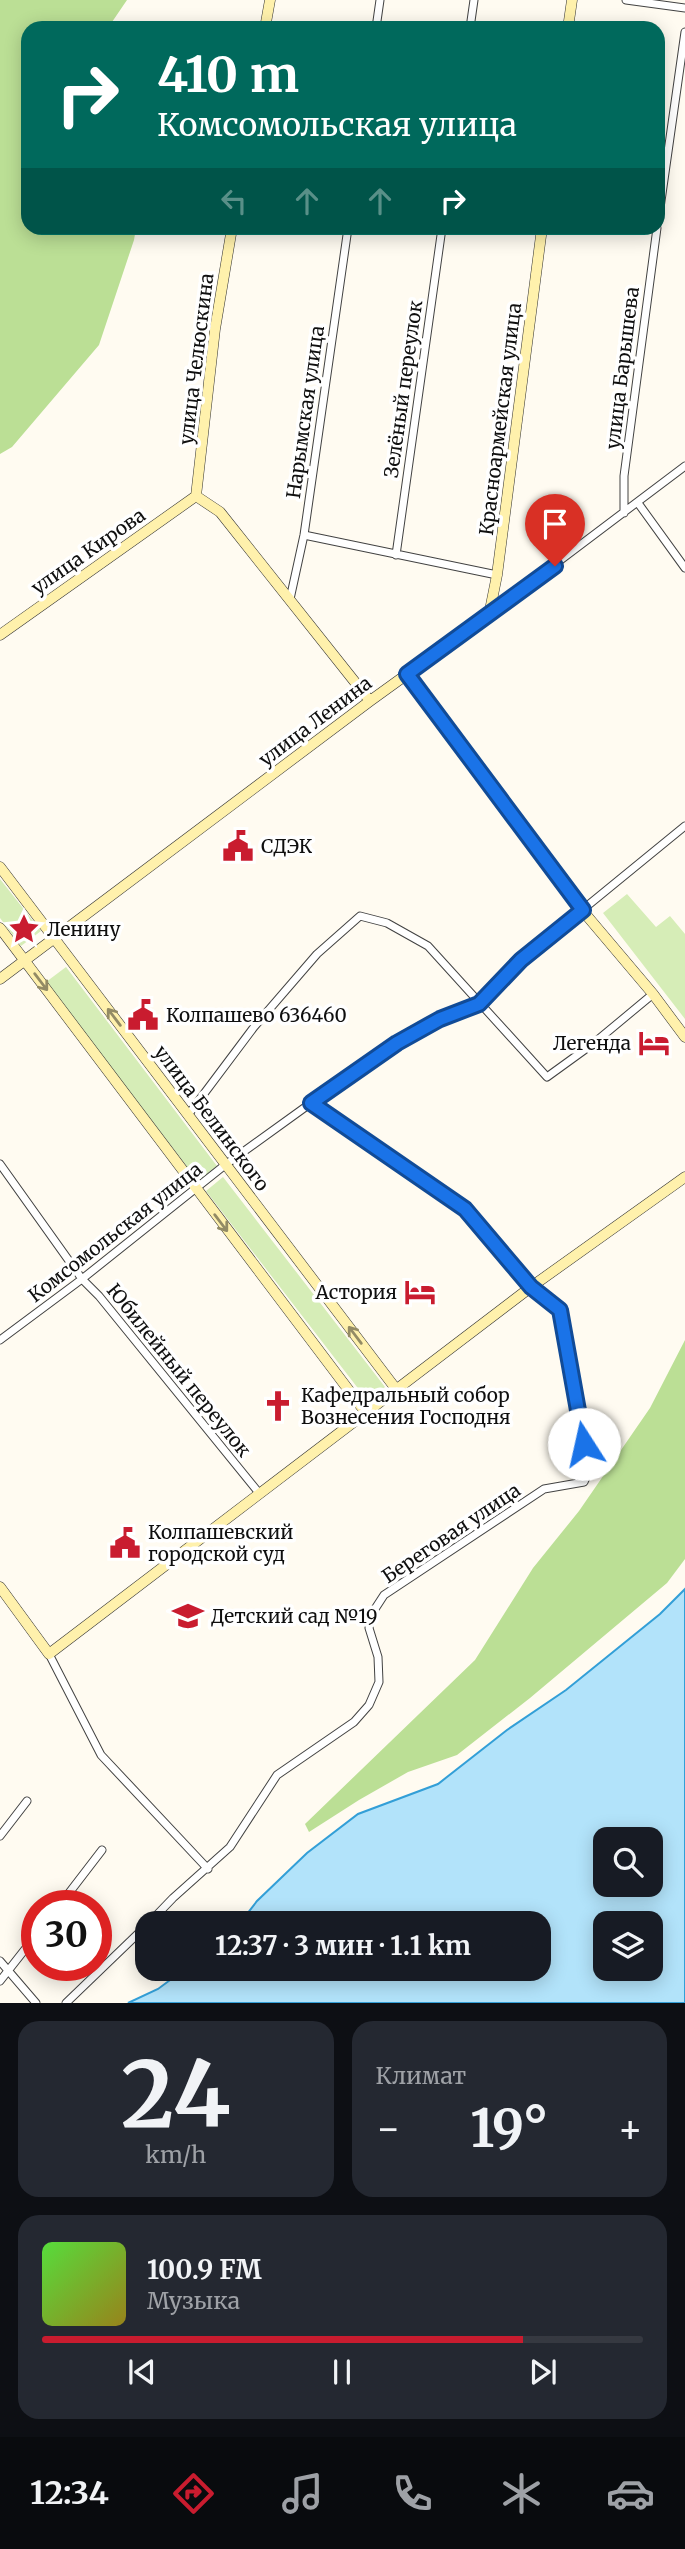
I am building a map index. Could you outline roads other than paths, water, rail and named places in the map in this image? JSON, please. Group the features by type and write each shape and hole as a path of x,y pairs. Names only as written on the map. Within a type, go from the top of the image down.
{"street":[{"path":"266,21 270,0"},
{"path":"377,21 380,0"},
{"path":"471,21 474,0"},
{"path":"569,21 572,0"},
{"path":"626,0 685,8"},
{"path":"665,173 685,32"},
{"name":"улица Челюскина","path":"197,496 215,329 231,235"},
{"name":"Нарымская улица","path":"290,599 303,535 347,235"},
{"name":"Зелёный переулок","path":"396,555 441,235"},
{"name":"Красноармейская улица","path":"489,615 497,575 541,235"},
{"name":"улица Барышева","path":"624,513 624,476 656,235"},
{"name":"улица Ленина","path":"0,979 685,466"},
{"path":"197,496 220,512 370,701"},
{"name":"улица Кирова","path":"0,635 197,496"},
{"path":"638,503 685,568"},
{"path":"303,535 497,575"},
{"path":"407,674 583,910 685,1037"},
{"name":"Комсомольская улица","path":"0,1340 226,1165 311,1103 397,1043 440,1019 479,1004 521,960 685,826"},
{"name":"улица Белинского","path":"0,867 396,1389"},
{"path":"188,1115 254,1027 317,954 360,916 387,923 428,946 547,1077 594,1043 653,994"},
{"path":"0,928 366,1413"},
{"path":"311,1103 465,1209 531,1287"},
{"name":"Юбилейный переулок","path":"0,1164 82,1279 99,1296 259,1493"},
{"path":"49,1654 531,1287 685,1177"},
{"name":"Береговая улица","path":"160,1911 230,1847 277,1775 354,1722 369,1705 379,1682 378,1657 369,1628 371,1615 384,1595 544,1489 584,1482 589,1471 560,1310 531,1287"},
{"path":"0,1587 49,1654 101,1755 208,1868"},
{"path":"0,1836 27,1801"},
{"path":"71,1890 102,1850"},
{"name":"Береговая улица","path":"66,2003 135,1937"},
{"path":"0,1981 21,1954"},
{"path":"0,1961 36,2003"}],"water":[{"path":"685,1589 685,2003 128,2003 169,1981 551,1981 551,1911 249,1911 307,1853 358,1814 438,1784 507,1730 566,1690 660,1614"}],"place":[{"name":"СДЭК","path":"238,846"},
{"name":"Ленину","path":"24,929"},
{"name":"Колпашево 636460","path":"143,1015"},
{"name":"Легенда","path":"654,1043"},
{"name":"Астория","path":"420,1292"},
{"name":"Кафедральный собор Вознесения Господня","path":"278,1406"},
{"name":"Колпашевский городской суд","path":"125,1543"},
{"name":"Детский сад №19","path":"188,1616"}]}
